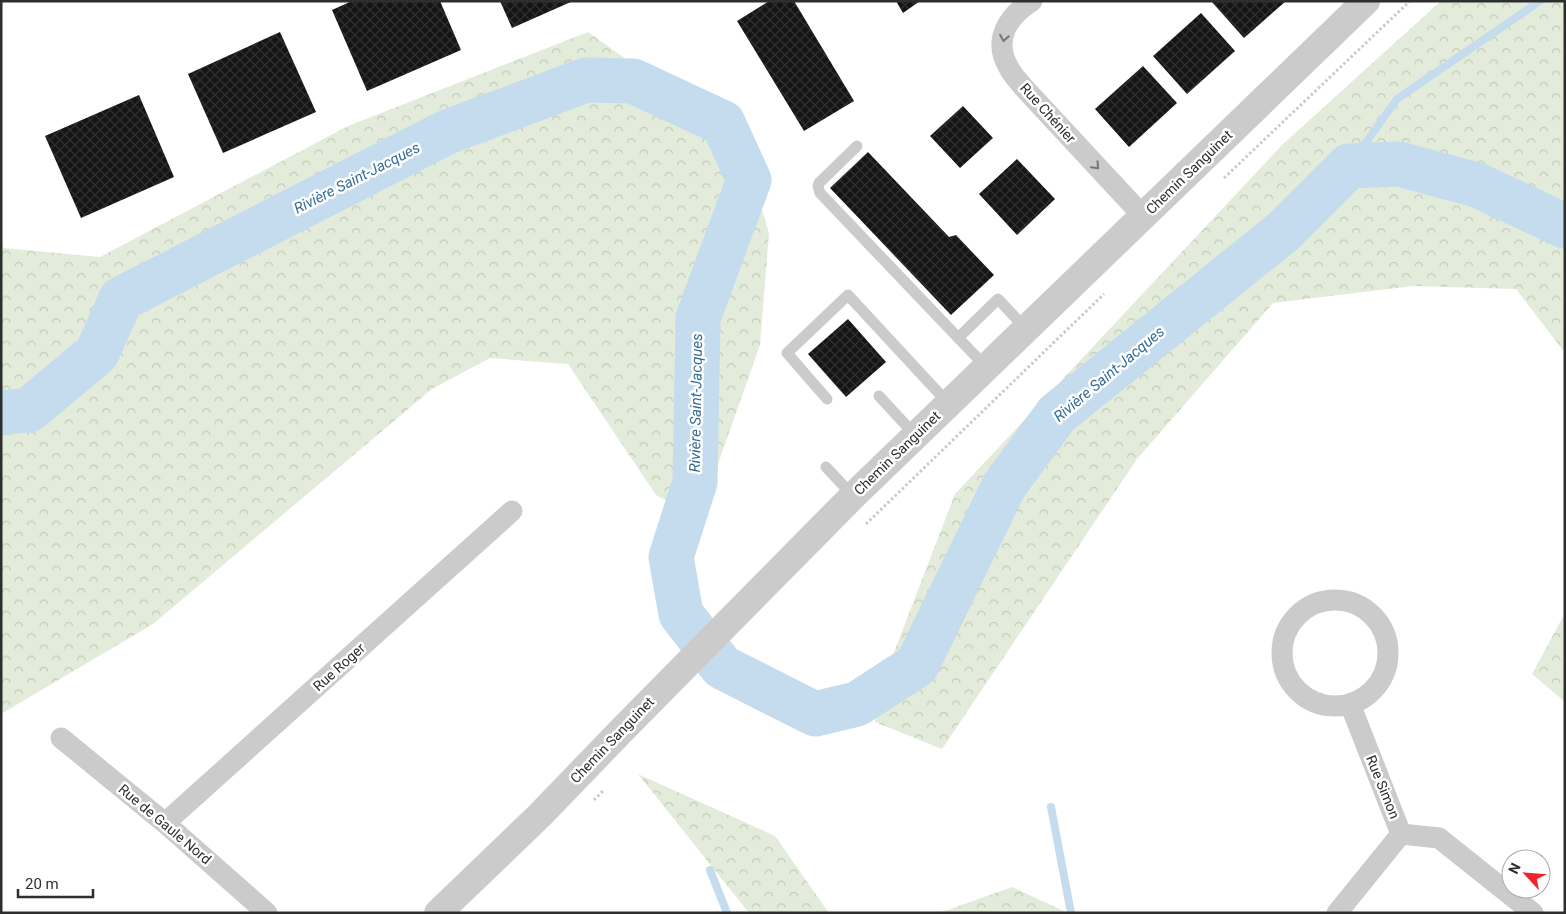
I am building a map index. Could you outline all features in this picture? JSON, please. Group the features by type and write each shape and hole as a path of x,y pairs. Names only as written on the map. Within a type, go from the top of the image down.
{"street":[{"name":"Rue Chénier","path":"1032,1 1018,11 1008,23 1003,38 1005,62 1026,90 1143,216"},
{"name":"Chemin Sanguinet","path":"438,913 540,815 853,496 1360,3"},
{"name":"Rue Roger","path":"166,823 512,511"},
{"path":"1328,601 1345,601 1361,607 1375,618 1385,633 1389,650 1386,668 1379,684 1366,696 1350,704 1333,706 1316,703 1301,694 1290,681 1284,665 1283,647 1287,631 1297,616 1311,606 1328,601"},
{"name":"Rue Simon","path":"1350,704 1401,834 1439,838 1534,913"},
{"name":"Rue de Gaule Nord","path":"61,738 166,823 267,913"},
{"path":"1337,913 1401,834"}],"lane":[{"path":"857,146 822,178 819,183 819,190 986,367"},
{"path":"827,399 787,353 848,295 948,403"},
{"path":"958,338 998,299 1026,329"},
{"path":"879,396 915,435"},
{"path":"826,467 853,496"}],"path":[{"name":"Chemin Sanguinet","path":"1221,181 1410,1"},
{"path":"862,528 1105,293"}],"green space":[{"path":"1441,1 1565,1 1565,353 1516,289 1413,286 1273,303 1137,459 942,749 875,722 881,686 955,494 1282,145"},
{"path":"588,32 741,141 769,233 760,345 699,518 656,495 568,364 490,358 432,389 153,624 1,714 1,245 4,248 100,257 348,126"},
{"path":"1565,613 1565,702 1532,674"},
{"path":"638,774 775,836 829,913 749,913"},
{"path":"1012,887 1068,913 939,913"}],"building":[{"path":"352,1 440,1 461,50 367,91 332,10"},
{"path":"500,1 573,1 512,28"},
{"path":"769,1 794,1 854,101 804,131 737,21"},
{"path":"896,1 920,1 903,13"},
{"path":"1211,1 1286,1 1244,38"},
{"path":"1201,13 1235,51 1187,94 1153,56"},
{"path":"280,32 316,112 223,153 188,74"},
{"path":"1143,66 1177,103 1129,147 1095,109"},
{"path":"139,95 174,177 81,218 45,136"},
{"path":"963,106 993,138 960,168 930,136"},
{"path":"868,152 949,237 956,235 994,275 951,315 830,188"},
{"path":"1017,159 1055,199 1017,235 979,194"},
{"path":"848,319 886,362 846,397 808,354"}],"waterway":[{"path":"1349,166 1397,99 1540,1"},
{"name":"Rivière Saint-Jacques","path":"1,413 29,410 97,353 121,299 447,132 586,80 633,81 723,123 749,180 698,318 695,482 671,557 681,614 722,667 815,714 857,704 917,665 1004,486 1057,414 1284,231 1349,166 1399,164 1477,185 1565,226"},
{"path":"1051,807 1071,913"},
{"path":"710,870 727,913"}]}
